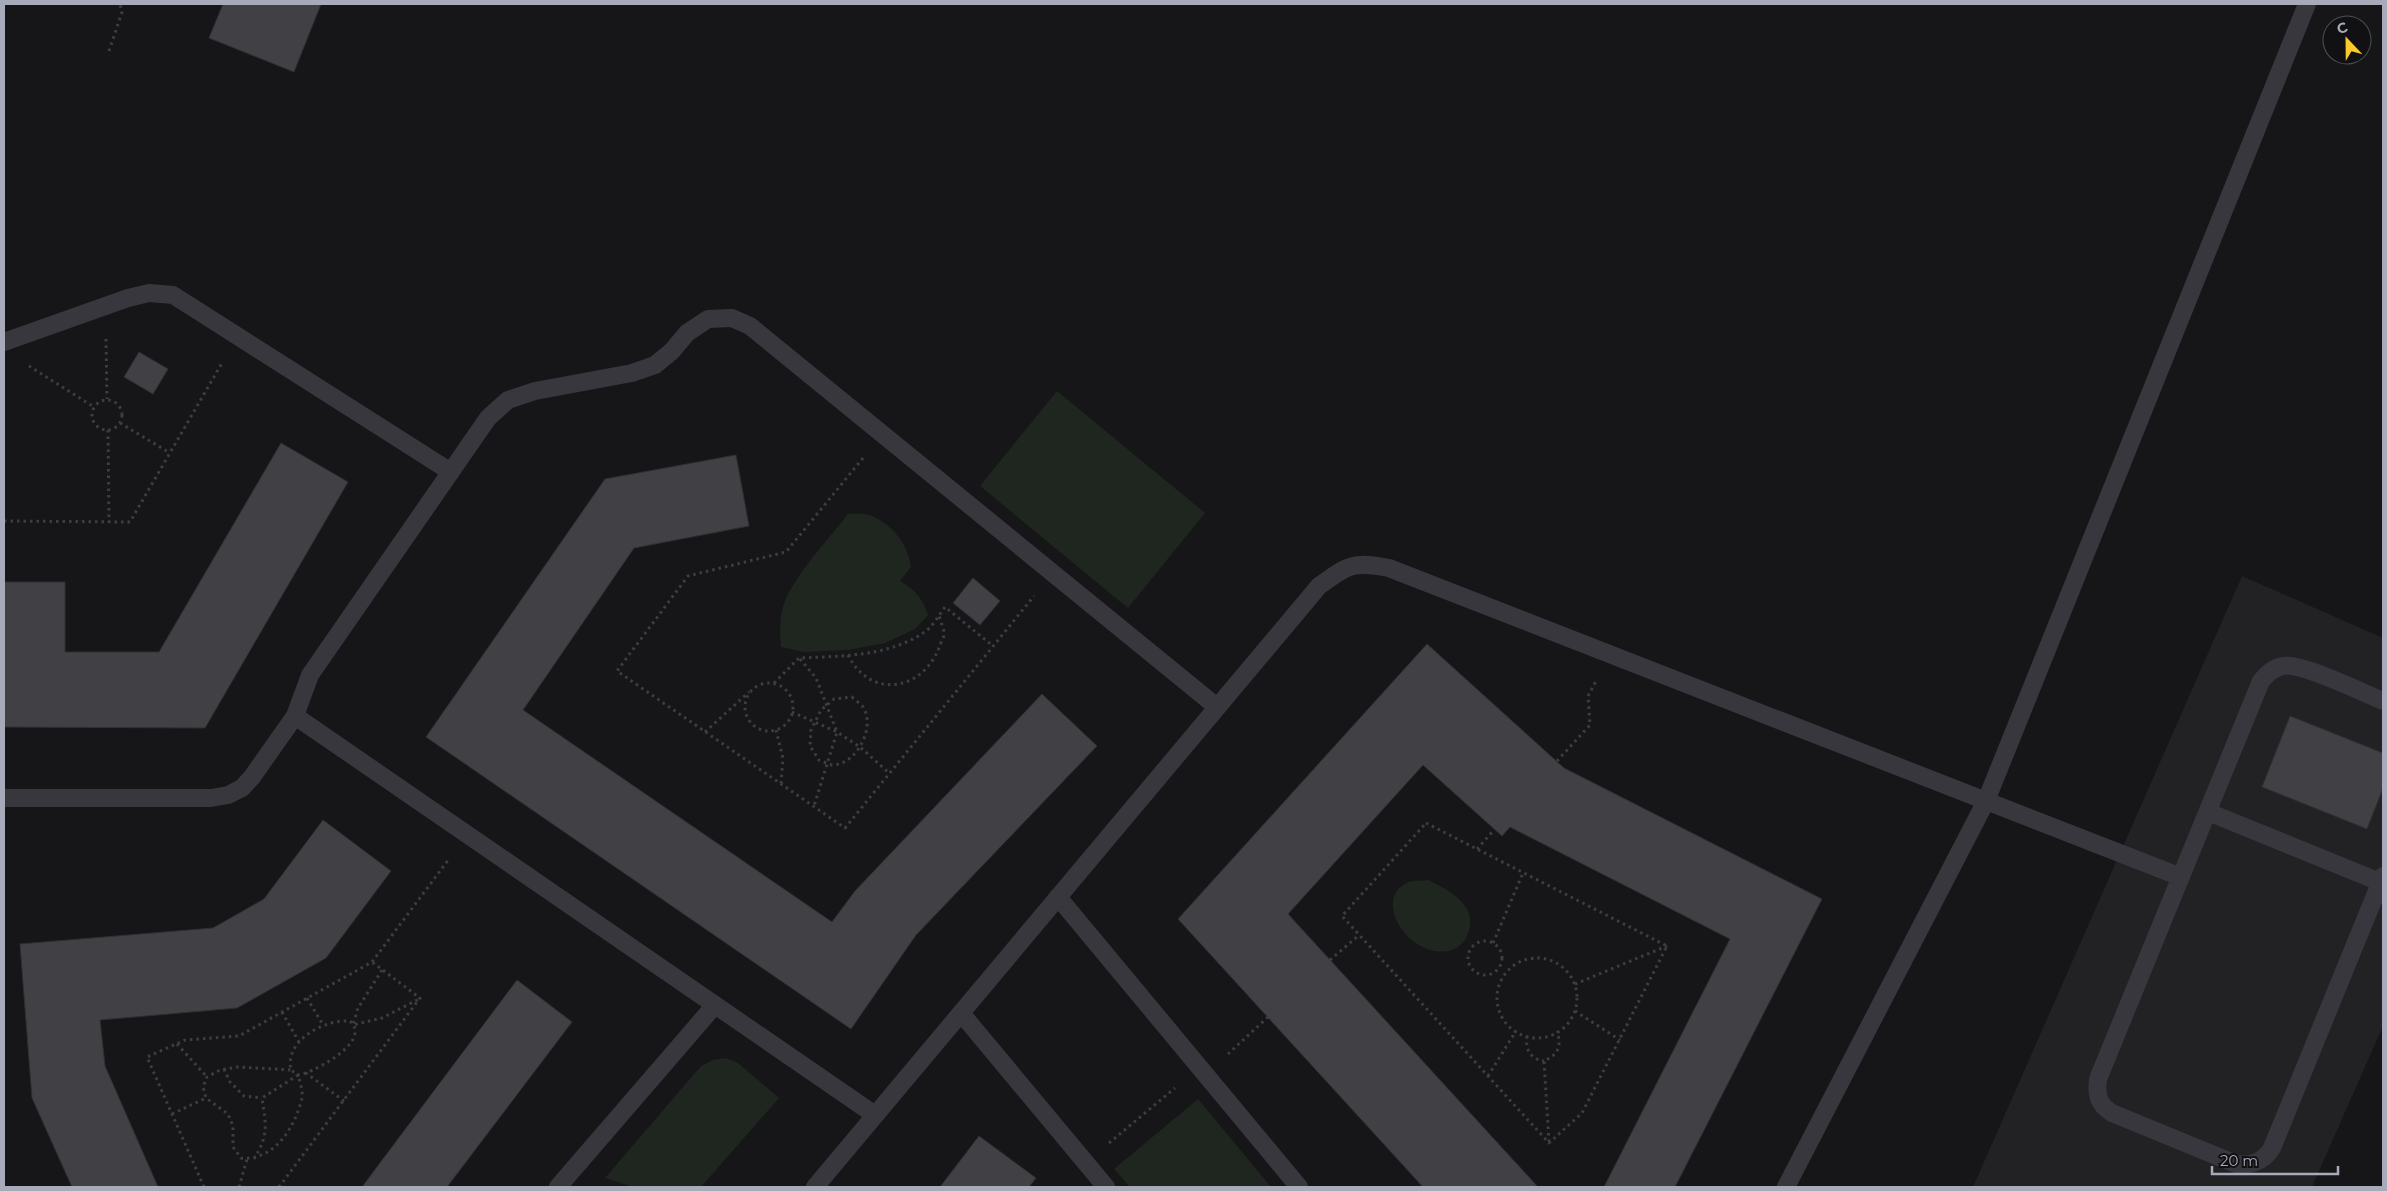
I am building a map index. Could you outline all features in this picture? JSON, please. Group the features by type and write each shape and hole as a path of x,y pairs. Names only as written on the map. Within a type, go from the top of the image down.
{"lane":[{"path":"1786,1187 1986,801 2307,4"},
{"path":"4,342 106,305 149,293 173,295 239,335 451,472"},
{"path":"4,798 211,798 228,795 242,788 252,777 294,716 310,675 488,418 508,400 535,391 632,373 655,365 672,351 687,333 708,319 732,318 750,326 1217,707"},
{"path":"815,1187 1319,586 1342,569 1365,563 1389,568 2181,877"},
{"path":"2208,812 2382,879 2272,1148 2265,1158 2250,1165 2236,1164 2112,1114 2102,1107 2096,1094 2098,1079 2261,681 2270,671 2285,666 2300,668 2383,701"},
{"path":"294,716 875,1115"},
{"path":"1058,897 1299,1187"},
{"path":"558,1187 715,1005"},
{"path":"961,1013 1106,1187"}],"path":[{"path":"109,51 122,12 120,4"},
{"path":"106,305 107,399"},
{"path":"4,521 130,522 239,335"},
{"path":"20,361 94,407"},
{"path":"107,399 117,402 122,409 122,420 120,423 117,427 108,430 98,428 92,420 92,410 94,407 98,402 107,399"},
{"path":"120,423 170,453"},
{"path":"108,430 109,522"},
{"path":"883,435 786,552 688,576 617,671 844,828 1053,573"},
{"path":"774,683 799,658 888,650 924,633 945,607 993,646"},
{"path":"848,655 854,667 870,681 895,685 918,677 934,659 944,634 939,615"},
{"path":"1557,761 1590,725 1588,696 1610,654"},
{"path":"799,658 816,678 828,704 836,732 814,806"},
{"path":"705,732 751,690 762,683 774,683 785,689 792,700 792,712 786,723 776,730 763,730 752,725 745,714 745,701 751,690"},
{"path":"852,697 864,708 868,727 860,747 848,760 832,765 818,760 810,746 811,730 815,722 821,710 834,698 852,697"},
{"path":"792,712 836,732 860,747 889,773"},
{"path":"776,730 783,758 781,784"},
{"path":"1549,1142 1342,916 1426,823 1667,946"},
{"path":"1476,849 1494,830"},
{"path":"204,1187 147,1057 185,1040 239,1036 372,962 467,835"},
{"path":"1493,943 1523,873"},
{"path":"1330,960 1358,934"},
{"path":"1482,941 1493,943 1500,950 1502,960 1499,967 1488,975 1477,973 1470,965 1468,955 1473,946 1482,941"},
{"path":"1575,984 1667,946"},
{"path":"1549,1142 1582,1113 1667,946"},
{"path":"1540,957 1555,961 1567,970 1575,984 1577,1000 1575,1010 1564,1028 1550,1036 1535,1038 1516,1031 1507,1024 1499,1011 1497,995 1501,980 1510,967 1524,959 1540,957"},
{"path":"372,962 420,998"},
{"path":"1499,967 1506,973"},
{"path":"224,1069 230,1082 244,1096 262,1098 298,1075 327,1064 346,1048 355,1035 353,1025 358,1008 382,970"},
{"path":"307,998 323,1025"},
{"path":"291,1070 289,1062 291,1052 299,1042 323,1025 344,1021 353,1025 382,1018 420,998"},
{"path":"278,1187 420,998"},
{"path":"1575,1010 1620,1040"},
{"path":"282,1012 299,1042"},
{"path":"1085,1162 1268,1017"},
{"path":"1488,1076 1516,1031"},
{"path":"1527,1036 1528,1052 1533,1057 1544,1061 1553,1057 1559,1050 1560,1040 1557,1031"},
{"path":"177,1044 207,1078"},
{"path":"1544,1061 1549,1142"},
{"path":"238,1067 291,1070 298,1075 302,1097 288,1132 273,1151 254,1159 247,1159 241,1158 233,1147 233,1126 228,1114 206,1098 204,1087 207,1078 224,1069 238,1067"},
{"path":"306,1073 344,1101"},
{"path":"172,1114 206,1098"},
{"path":"254,1159 264,1142 266,1125 262,1098"},
{"path":"239,1187 247,1159"}],"shaded area":[{"path":"1057,391 1205,513 1128,608 980,486"},
{"path":"848,514 872,516 893,530 903,544 910,559 911,567 900,581 917,595 928,615 915,629 885,643 848,650 804,652 781,647 780,629 785,601 805,567"},
{"path":"2242,576 2383,638 2383,1026 2312,1187 1973,1187"},
{"path":"1428,880 1446,889 1462,902 1470,918 1470,927 1466,938 1458,946 1448,951 1433,951 1419,945 1399,925 1394,912 1393,900 1398,890 1409,882"},
{"path":"726,1058 738,1063 779,1098 701,1187 633,1187 605,1178 701,1066 713,1060"},
{"path":"1198,1099 1271,1187 1130,1187 1114,1169"}],"building":[{"path":"223,4 321,4 294,72 209,38"},
{"path":"139,352 168,369 153,394 124,377"},
{"path":"281,443 348,482 205,728 4,727 4,582 65,582 65,652 159,652"},
{"path":"736,455 749,526 634,548 523,710 832,922 855,891 1042,694 1097,746 916,935 851,1029 426,737 605,479"},
{"path":"973,578 1000,601 980,625 953,603"},
{"path":"1427,644 1564,768 1822,899 1675,1187 1604,1187 1730,939 1510,827 1502,836 1423,765 1288,914 1538,1187 1423,1187 1178,919"},
{"path":"2290,716 2383,753 2383,788 2367,829 2262,787"},
{"path":"323,820 391,871 326,958 237,1008 100,1020 105,1066 158,1187 72,1187 32,1098 20,944 213,928 264,899"},
{"path":"517,980 572,1022 447,1187 362,1187"},
{"path":"979,1136 1036,1178 1029,1187 940,1187"}]}
